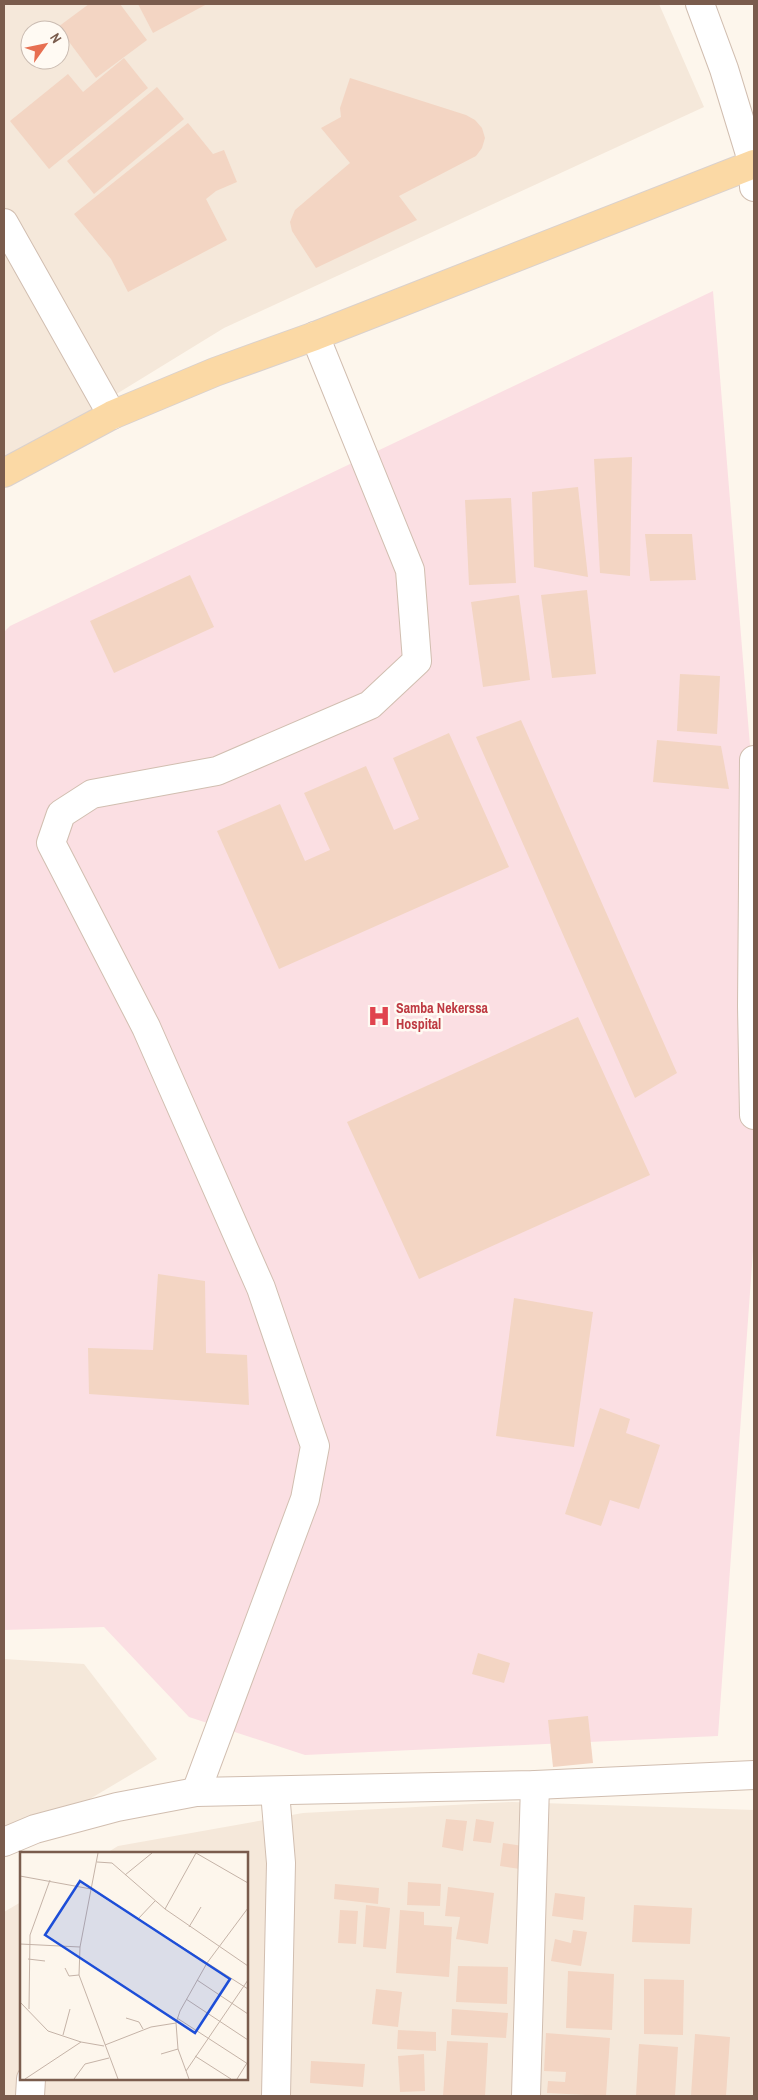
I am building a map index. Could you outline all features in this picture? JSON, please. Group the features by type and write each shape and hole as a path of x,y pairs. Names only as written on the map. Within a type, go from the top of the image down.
{"main road":[{"path":"4,473 112,415 215,372 754,172"}],"street":[{"path":"700,4 724,69 754,172"},
{"path":"4,223 112,415"},
{"path":"196,1792 305,1500 315,1446 261,1288 146,1027 51,843 61,814 92,794 217,771 370,705 417,661 410,570 315,336"},
{"path":"754,760 752,1006 754,1115"},
{"path":"4,1842 35,1841 117,1807 196,1792 275,1792 535,1785 754,1775"},
{"path":"526,2096 535,1785"},
{"path":"275,1792 281,1863 276,2096"},
{"path":"30,2096 31,2080"}],"shaded area":[{"path":"4,4 659,4 704,107 224,328 4,463"},
{"name":"Samba Nekerssa Hospital","path":"713,291 754,795 754,1237 718,1736 305,1755 189,1717 104,1627 4,1630 4,632 10,626"},
{"path":"4,1659 84,1664 157,1759 4,1850"},
{"path":"512,1802 754,1810 754,2096 4,2096 4,1912 20,1903 20,2080 248,2080 248,1852 108,1852 118,1846 303,1813"}],"building":[{"path":"89,4 120,4 147,40 96,78 70,43 70,20 67,20"},
{"path":"138,4 207,4 153,33"},
{"path":"124,58 148,88 49,169 10,121 68,74 83,92"},
{"path":"350,78 466,115 475,120 482,128 485,138 482,148 476,156 399,196 417,220 316,268 292,231 290,222 295,210 350,163 321,128 341,117 340,108"},
{"path":"157,87 184,119 94,194 67,161"},
{"path":"188,123 213,154 224,150 237,182 216,191 206,199 227,240 128,292 111,259 74,214"},
{"path":"632,457 630,576 600,573 594,459"},
{"path":"578,487 588,577 534,567 532,492"},
{"path":"511,498 516,583 469,585 465,500"},
{"path":"645,534 692,534 696,580 650,581"},
{"path":"190,575 214,627 114,673 90,621"},
{"path":"587,590 596,674 552,678 541,595"},
{"path":"519,595 530,680 483,687 471,602"},
{"path":"680,674 720,676 717,734 677,731"},
{"path":"521,720 677,1073 635,1098 476,737"},
{"path":"449,733 509,867 279,969 217,831 280,804 305,861 330,850 304,793 366,766 394,830 419,819 393,758"},
{"path":"657,740 721,746 729,789 653,782"},
{"path":"578,1017 650,1175 419,1279 347,1122"},
{"path":"158,1274 205,1281 206,1353 247,1355 249,1405 89,1394 88,1348 153,1350"},
{"path":"514,1298 593,1312 574,1447 496,1436"},
{"path":"600,1408 630,1419 626,1433 660,1445 639,1509 610,1500 601,1526 565,1514"},
{"path":"478,1653 510,1663 504,1683 472,1674"},
{"path":"588,1716 593,1763 553,1767 548,1720"},
{"path":"446,1819 467,1821 463,1851 442,1847"},
{"path":"476,1819 494,1822 491,1843 473,1841"},
{"path":"503,1843 523,1846 520,1869 500,1866"},
{"path":"408,1882 441,1884 440,1906 407,1905"},
{"path":"335,1884 379,1888 378,1904 334,1899"},
{"path":"448,1887 494,1893 488,1944 456,1939 460,1917 445,1916"},
{"path":"555,1893 585,1897 583,1920 552,1916"},
{"path":"366,1905 390,1908 386,1949 363,1947"},
{"path":"634,1905 692,1908 690,1944 632,1942"},
{"path":"340,1910 358,1911 356,1944 338,1943"},
{"path":"400,1910 424,1912 424,1925 452,1927 449,1977 396,1973"},
{"path":"573,1930 587,1932 581,1966 551,1961 555,1939 571,1943"},
{"path":"458,1966 508,1967 507,2004 456,2002"},
{"path":"568,1971 614,1974 612,2030 566,2028"},
{"path":"644,1979 684,1980 683,2035 644,2034"},
{"path":"376,1989 402,1992 398,2027 372,2024"},
{"path":"452,2009 508,2013 506,2038 451,2035"},
{"path":"398,2030 436,2032 436,2051 397,2049"},
{"path":"546,2033 610,2038 606,2096 547,2093 548,2081 565,2082 566,2072 544,2071"},
{"path":"695,2034 730,2037 726,2096 691,2096"},
{"path":"447,2041 488,2043 485,2096 443,2096"},
{"path":"639,2044 678,2047 675,2096 636,2096"},
{"path":"424,2054 425,2091 400,2092 398,2056"},
{"path":"311,2061 365,2064 363,2087 310,2083"}],"place":[{"name":"Samba Nekerssa Hospital","path":"379,1016"}]}
